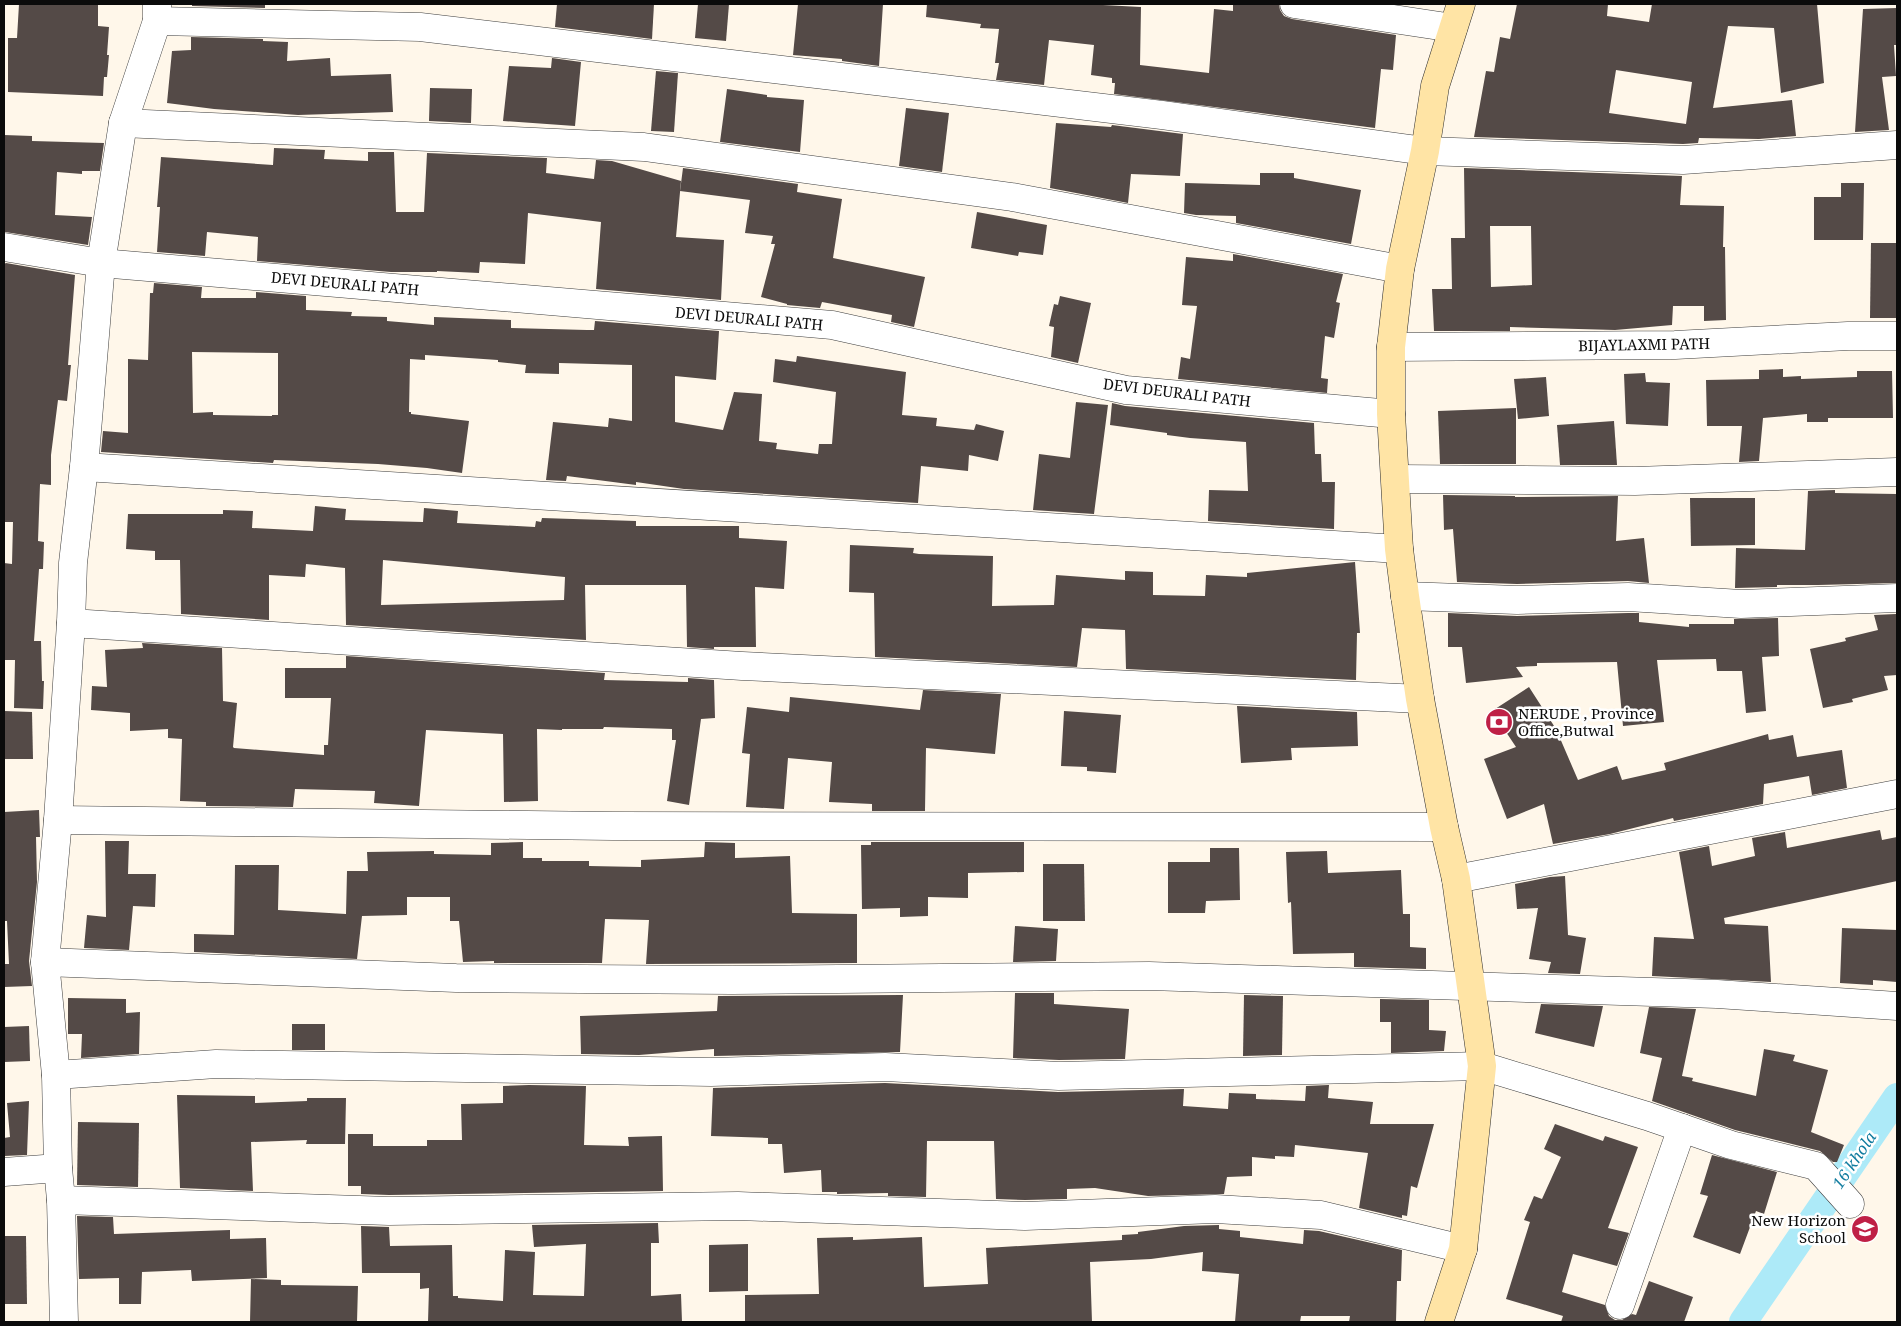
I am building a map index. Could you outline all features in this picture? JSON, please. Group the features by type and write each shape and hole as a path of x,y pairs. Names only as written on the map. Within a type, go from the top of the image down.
{"street":[{"path":"1294,4 1457,16 1435,86 1425,151 1400,269 1391,347 1391,414 1405,596 1420,699 1444,827 1456,879 1482,1066 1463,1250 1439,1322"},
{"path":"64,1322 56,1075 45,962 58,820 73,563 84,467 101,263 123,123 157,13 420,27 1162,115 1425,151 1683,160 1897,145"},
{"path":"123,123 644,147 1012,197 1400,269"},
{"name":"DEVI DEURALI PATH","path":"4,247 101,263 832,325 1126,390 1391,414"},
{"name":"BIJAYLAXMI PATH","path":"1391,347 1675,345 1848,336 1897,336"},
{"path":"84,467 1400,549"},
{"path":"1396,479 1635,481 1897,472"},
{"path":"1405,596 1517,600 1628,597 1741,604 1897,598"},
{"path":"71,623 742,666 1420,699"},
{"path":"1456,879 1897,794"},
{"path":"58,820 612,826 1444,827"},
{"path":"45,962 456,978 732,980 1149,976 1716,994 1897,1006"},
{"path":"56,1075 216,1064 711,1072 885,1067 1059,1076 1482,1066 1682,1128 1730,1145 1816,1166 1850,1204"},
{"path":"1620,1305 1682,1128"},
{"path":"4,1172 58,1168"},
{"path":"61,1200 389,1212 738,1206 1025,1216 1215,1209 1321,1215 1463,1250"}],"building":[{"path":"19,4 98,4 98,26 109,27 107,55 109,55 107,77 104,77 103,96 8,92 8,38 17,38"},
{"path":"192,4 265,4 265,8 192,6"},
{"path":"557,4 654,4 652,39 555,27"},
{"path":"698,4 729,4 726,41 695,38"},
{"path":"798,4 883,4 879,66 842,61 842,59 793,55"},
{"path":"927,4 1103,4 1141,7 1140,65 1209,73 1214,9 1233,11 1233,4 1279,4 1284,16 1292,19 1396,35 1393,70 1381,69 1375,128 1114,94 1115,83 1112,83 1112,78 1091,75 1094,45 1049,40 1044,85 996,80 999,63 995,63 999,29 980,28 981,24 926,17"},
{"path":"1517,4 1608,4 1607,16 1649,22 1652,4 1817,4 1824,83 1781,93 1774,28 1728,26 1713,108 1792,100 1796,136 1759,139 1699,138 1698,143 1683,144 1474,137 1486,71 1494,72 1500,37 1510,39","holes":["1616,70 1692,82 1686,124 1609,113"]},
{"path":"1897,8 1897,45 1894,45 1896,76 1882,77 1889,130 1855,132 1863,9"},
{"path":"191,37 263,39 263,41 288,42 287,61 330,58 331,76 391,74 393,112 298,115 214,109 167,103 172,51 191,50"},
{"path":"552,58 581,62 575,126 503,121 509,66 551,68"},
{"path":"656,71 678,73 674,132 651,131"},
{"path":"430,88 472,89 471,123 429,121"},
{"path":"727,89 767,95 767,97 804,100 800,152 720,142"},
{"path":"906,108 949,113 942,172 899,166"},
{"path":"1056,123 1111,127 1112,125 1183,134 1180,176 1131,174 1128,203 1050,188"},
{"path":"4,135 32,136 32,141 104,143 100,171 82,171 82,174 57,172 55,215 92,217 88,245 5,232"},
{"path":"274,148 325,150 324,159 368,161 368,152 394,152 396,212 424,212 427,153 547,158 546,173 594,179 596,160 612,161 681,181 676,237 724,240 721,300 596,289 601,222 528,213 525,264 480,262 479,273 437,271 391,272 257,261 258,237 207,232 205,256 157,252 160,207 157,207 161,157 273,165"},
{"path":"683,168 798,184 797,192 842,199 833,258 925,277 914,327 891,322 892,315 822,302 820,308 787,305 761,297 775,244 771,244 773,236 745,233 750,200 680,191"},
{"path":"1464,168 1682,176 1680,205 1724,206 1723,247 1725,247 1726,320 1704,321 1704,306 1673,306 1672,325 1615,330 1510,327 1510,331 1434,331 1432,289 1452,289 1451,238 1465,238","holes":["1490,226 1531,226 1532,285 1491,287"]},
{"path":"1260,173 1294,173 1294,178 1361,190 1351,244 1236,223 1236,216 1184,213 1185,183 1260,185"},
{"path":"1841,183 1864,183 1863,240 1814,240 1814,197 1841,197"},
{"path":"977,212 1047,225 1043,255 1019,252 1018,256 971,248"},
{"path":"1871,243 1897,243 1897,318 1870,318"},
{"path":"1233,254 1343,274 1336,302 1340,303 1334,338 1325,336 1321,378 1328,379 1327,393 1178,379 1181,357 1190,359 1197,306 1182,305 1186,257 1233,261"},
{"path":"4,264 75,275 68,365 71,365 67,401 58,400 51,455 51,485 40,484 38,541 44,542 43,569 39,569 34,641 41,641 42,681 44,681 43,709 14,708 15,660 4,660 4,563 12,564 13,522 4,522"},
{"path":"154,283 202,287 201,298 256,298 256,292 306,296 306,310 352,312 351,316 387,317 387,321 434,325 434,317 511,320 511,328 594,330 595,321 719,331 716,380 675,376 675,422 723,430 734,392 762,394 759,441 777,443 776,449 818,454 819,444 832,444 836,392 773,382 775,359 796,362 797,356 906,372 902,415 937,418 936,426 974,430 976,424 1004,431 998,461 969,455 968,471 921,466 918,503 684,489 636,482 636,485 567,476 566,481 546,480 553,422 608,427 609,418 632,421 632,365 559,363 559,374 525,373 526,365 498,362 498,360 425,355 425,360 410,359 409,412 411,414 469,421 462,473 378,464 274,460 273,463 101,452 103,431 128,433 128,359 148,360 150,293 153,293","holes":["192,352 278,353 278,415 213,415 213,412 193,413"]},
{"path":"1060,296 1091,303 1078,363 1051,357 1054,327 1049,326 1054,304 1058,305"},
{"path":"1783,369 1783,377 1801,376 1801,379 1857,377 1857,371 1892,371 1893,418 1828,418 1828,422 1807,422 1807,414 1763,418 1759,461 1739,462 1742,426 1707,426 1706,380 1759,379 1759,370"},
{"path":"1645,373 1646,382 1670,383 1668,426 1626,424 1624,374"},
{"path":"1546,377 1549,416 1518,419 1514,379"},
{"path":"1076,402 1108,405 1094,514 1033,510 1039,454 1070,458"},
{"path":"1112,403 1125,406 1314,423 1315,454 1321,454 1322,482 1335,482 1334,529 1208,521 1209,490 1248,491 1246,442 1190,438 1110,425"},
{"path":"1516,408 1516,464 1440,464 1438,411"},
{"path":"1614,421 1617,465 1560,465 1557,425"},
{"path":"1835,490 1835,493 1897,494 1897,583 1777,585 1777,587 1735,588 1736,548 1805,550 1808,491"},
{"path":"1443,495 1515,497 1618,496 1616,541 1644,538 1649,583 1628,581 1517,584 1457,582 1453,529 1444,530"},
{"path":"1690,498 1755,498 1755,545 1691,546"},
{"path":"315,506 346,509 345,520 423,522 424,508 458,511 457,523 535,527 536,521 541,522 542,518 636,521 636,526 739,526 739,538 787,541 784,589 755,587 756,647 714,647 714,649 687,647 686,585 585,585 586,640 346,625 345,568 306,564 305,577 269,575 269,620 181,614 180,560 155,560 155,551 126,549 128,514 223,514 223,510 253,511 252,528 313,531","holes":["383,560 565,577 564,600 381,605"]},
{"path":"850,545 914,548 913,553 919,554 993,556 992,606 1054,605 1056,575 1125,580 1125,571 1153,572 1153,595 1205,596 1206,575 1247,577 1247,573 1355,562 1360,633 1357,633 1356,680 1126,669 1125,630 1082,628 1077,667 875,657 874,593 849,592"},
{"path":"1448,613 1517,616 1639,613 1639,622 1689,627 1689,624 1734,624 1734,619 1778,618 1779,656 1762,657 1766,711 1746,713 1742,671 1717,671 1716,659 1657,660 1664,722 1623,726 1617,662 1537,663 1537,666 1516,667 1523,677 1466,683 1462,647 1448,647"},
{"path":"1896,614 1897,675 1884,676 1888,690 1852,699 1853,702 1823,708 1810,649 1846,641 1845,638 1878,630 1874,615"},
{"path":"142,643 222,648 223,701 237,703 234,748 324,755 324,745 328,745 331,698 285,698 285,668 346,668 346,656 605,673 604,680 688,682 688,678 714,680 715,718 701,719 689,805 667,801 676,740 672,740 672,729 604,727 603,729 537,729 538,801 504,802 503,734 426,730 419,806 374,803 375,791 295,789 293,807 206,806 206,802 180,801 182,739 168,738 168,729 130,731 130,713 91,710 92,686 107,687 105,650 143,648"},
{"path":"1529,687 1556,729 1578,780 1617,766 1622,780 1666,770 1664,763 1768,734 1769,740 1793,735 1797,757 1842,750 1847,788 1812,795 1809,776 1764,784 1763,804 1674,821 1673,818 1610,834 1553,844 1544,804 1507,819 1484,759 1516,747 1492,711"},
{"path":"923,690 1001,694 995,754 926,748 925,811 872,811 872,804 829,802 832,762 788,758 784,809 746,807 750,754 742,753 747,707 789,712 790,697 920,710"},
{"path":"1237,706 1357,712 1358,746 1291,748 1292,760 1241,763"},
{"path":"4,711 32,712 33,759 4,759"},
{"path":"1064,711 1121,715 1116,773 1087,771 1087,767 1061,766"},
{"path":"39,810 40,837 36,837 37,882 29,961 32,986 4,987 4,964 9,964 7,921 4,921 4,812"},
{"path":"1880,830 1882,840 1897,837 1897,881 1724,918 1725,924 1768,926 1771,982 1652,976 1654,937 1694,939 1679,852 1709,846 1712,866 1755,856 1752,838 1785,832 1787,848"},
{"path":"105,841 129,841 128,874 156,874 155,907 133,906 129,950 84,948 87,915 106,917"},
{"path":"523,842 523,858 542,858 542,861 589,861 589,866 641,867 641,860 704,857 705,842 735,843 735,858 790,856 792,913 857,914 857,963 646,964 649,920 605,919 602,963 463,962 459,921 450,921 450,897 407,897 407,915 362,916 357,959 194,952 194,934 234,935 235,865 279,865 278,910 346,914 347,871 368,871 367,852 434,851 434,854 491,855 491,843"},
{"path":"871,842 1024,842 1024,872 968,873 968,898 928,897 928,916 900,917 900,908 862,909 861,845 871,845"},
{"path":"1210,848 1239,848 1240,900 1206,901 1205,913 1168,913 1168,862 1210,862"},
{"path":"1327,851 1328,873 1401,870 1403,914 1410,914 1410,947 1426,948 1426,969 1354,967 1354,953 1293,954 1291,902 1288,903 1286,852"},
{"path":"1043,864 1084,864 1085,921 1043,921"},
{"path":"1565,876 1568,935 1586,938 1580,974 1548,973 1551,962 1529,959 1538,908 1517,909 1515,884"},
{"path":"1015,926 1058,929 1056,961 1013,962"},
{"path":"1842,928 1897,930 1897,982 1873,980 1873,985 1840,983"},
{"path":"1015,993 1054,993 1054,1004 1129,1009 1125,1059 1059,1060 1013,1058"},
{"path":"903,995 900,1052 714,1056 714,1049 639,1055 581,1054 580,1016 717,1011 718,996"},
{"path":"1244,995 1283,996 1282,1055 1243,1056"},
{"path":"68,998 126,999 126,1013 140,1012 139,1054 81,1058 82,1034 68,1034"},
{"path":"1380,999 1429,1000 1429,1030 1446,1031 1444,1051 1391,1053 1391,1022 1380,1022"},
{"path":"1541,1004 1603,1006 1594,1047 1535,1033"},
{"path":"1649,1007 1696,1009 1682,1076 1693,1078 1692,1081 1756,1096 1764,1049 1795,1055 1793,1061 1828,1070 1811,1132 1844,1145 1837,1162 1833,1162 1820,1151 1735,1130 1652,1101 1662,1058 1640,1053"},
{"path":"292,1024 325,1024 325,1050 292,1050"},
{"path":"29,1026 30,1061 4,1062 4,1027"},
{"path":"885,1083 1058,1092 1184,1089 1183,1106 1228,1109 1229,1093 1256,1094 1256,1099 1305,1101 1306,1086 1329,1085 1328,1098 1373,1102 1370,1124 1434,1124 1417,1188 1411,1186 1407,1216 1402,1215 1402,1218 1359,1208 1368,1153 1295,1145 1294,1157 1275,1156 1275,1159 1252,1157 1252,1176 1227,1177 1224,1194 1148,1196 1095,1188 1067,1189 1067,1199 1025,1200 996,1199 994,1141 927,1141 926,1197 888,1196 888,1193 837,1194 837,1192 822,1192 821,1170 784,1173 782,1144 768,1144 768,1138 711,1136 713,1088"},
{"path":"503,1086 586,1086 584,1145 629,1146 628,1137 662,1136 663,1191 389,1195 361,1194 361,1186 348,1186 348,1134 373,1134 373,1146 427,1146 427,1140 462,1140 461,1104 503,1103"},
{"path":"177,1095 255,1096 255,1103 307,1101 307,1098 346,1098 345,1144 306,1144 307,1140 251,1142 253,1191 180,1188"},
{"path":"29,1101 27,1155 4,1156 4,1138 10,1137 7,1103"},
{"path":"78,1122 139,1123 138,1187 77,1185"},
{"path":"1555,1124 1603,1141 1605,1136 1638,1147 1608,1228 1629,1233 1617,1266 1573,1254 1562,1292 1605,1305 1609,1316 1615,1320 1622,1320 1632,1314 1636,1315 1649,1281 1693,1297 1684,1322 1561,1322 1563,1316 1506,1299 1530,1222 1524,1220 1534,1196 1542,1199 1561,1157 1544,1149"},
{"path":"1712,1155 1777,1172 1764,1214 1756,1211 1740,1254 1693,1237 1708,1196 1700,1194"},
{"path":"77,1216 113,1217 114,1234 230,1230 230,1239 266,1238 267,1278 192,1281 191,1270 142,1272 141,1304 119,1304 119,1278 79,1279"},
{"path":"658,1223 659,1243 651,1243 651,1296 681,1294 682,1322 428,1322 429,1288 420,1289 420,1273 362,1273 361,1226 389,1227 390,1246 452,1245 453,1296 458,1296 458,1298 503,1301 505,1250 535,1252 533,1295 584,1296 586,1244 534,1247 532,1225"},
{"path":"1219,1225 1219,1229 1240,1231 1240,1237 1303,1244 1304,1230 1319,1231 1402,1250 1401,1281 1397,1281 1396,1322 1349,1322 1350,1316 1301,1316 1300,1322 1235,1322 1239,1274 1202,1271 1203,1252 1151,1259 1090,1262 1092,1322 745,1322 745,1295 819,1294 817,1238 853,1237 853,1240 922,1237 924,1287 988,1284 986,1248 1122,1240 1122,1235 1138,1234 1138,1232 1184,1226"},
{"path":"4,1236 26,1236 27,1304 4,1304"},
{"path":"748,1244 748,1291 709,1292 709,1245"},
{"path":"251,1279 281,1280 281,1285 358,1286 357,1322 250,1322"}],"waterway":[{"name":"16 khola","path":"1743,1322 1897,1097"}],"place":[{"name":"NERUDE , Province Office,Butwal","path":"1499,722"},
{"name":"New Horizon School","path":"1865,1229"}]}
